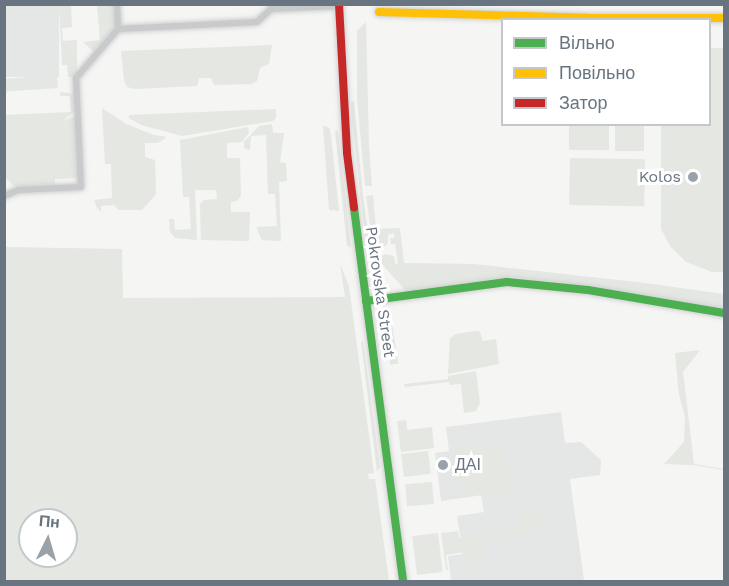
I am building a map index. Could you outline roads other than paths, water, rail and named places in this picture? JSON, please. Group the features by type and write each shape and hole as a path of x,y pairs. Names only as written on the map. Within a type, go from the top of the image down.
{"main road":[{"name":"Pokrovska Street","path":"339,5 347,153 403,582"},
{"path":"380,12 588,18 724,18"},
{"path":"366,301 507,282 588,290 724,313"}],"street":[{"path":"4,195 18,190 81,187 76,78 118,28 117,4"},
{"path":"118,28 257,22 271,9 339,5"}],"place":[{"name":"Kolos","path":"693,177"},
{"name":"ДАІ","path":"443,465"}]}
